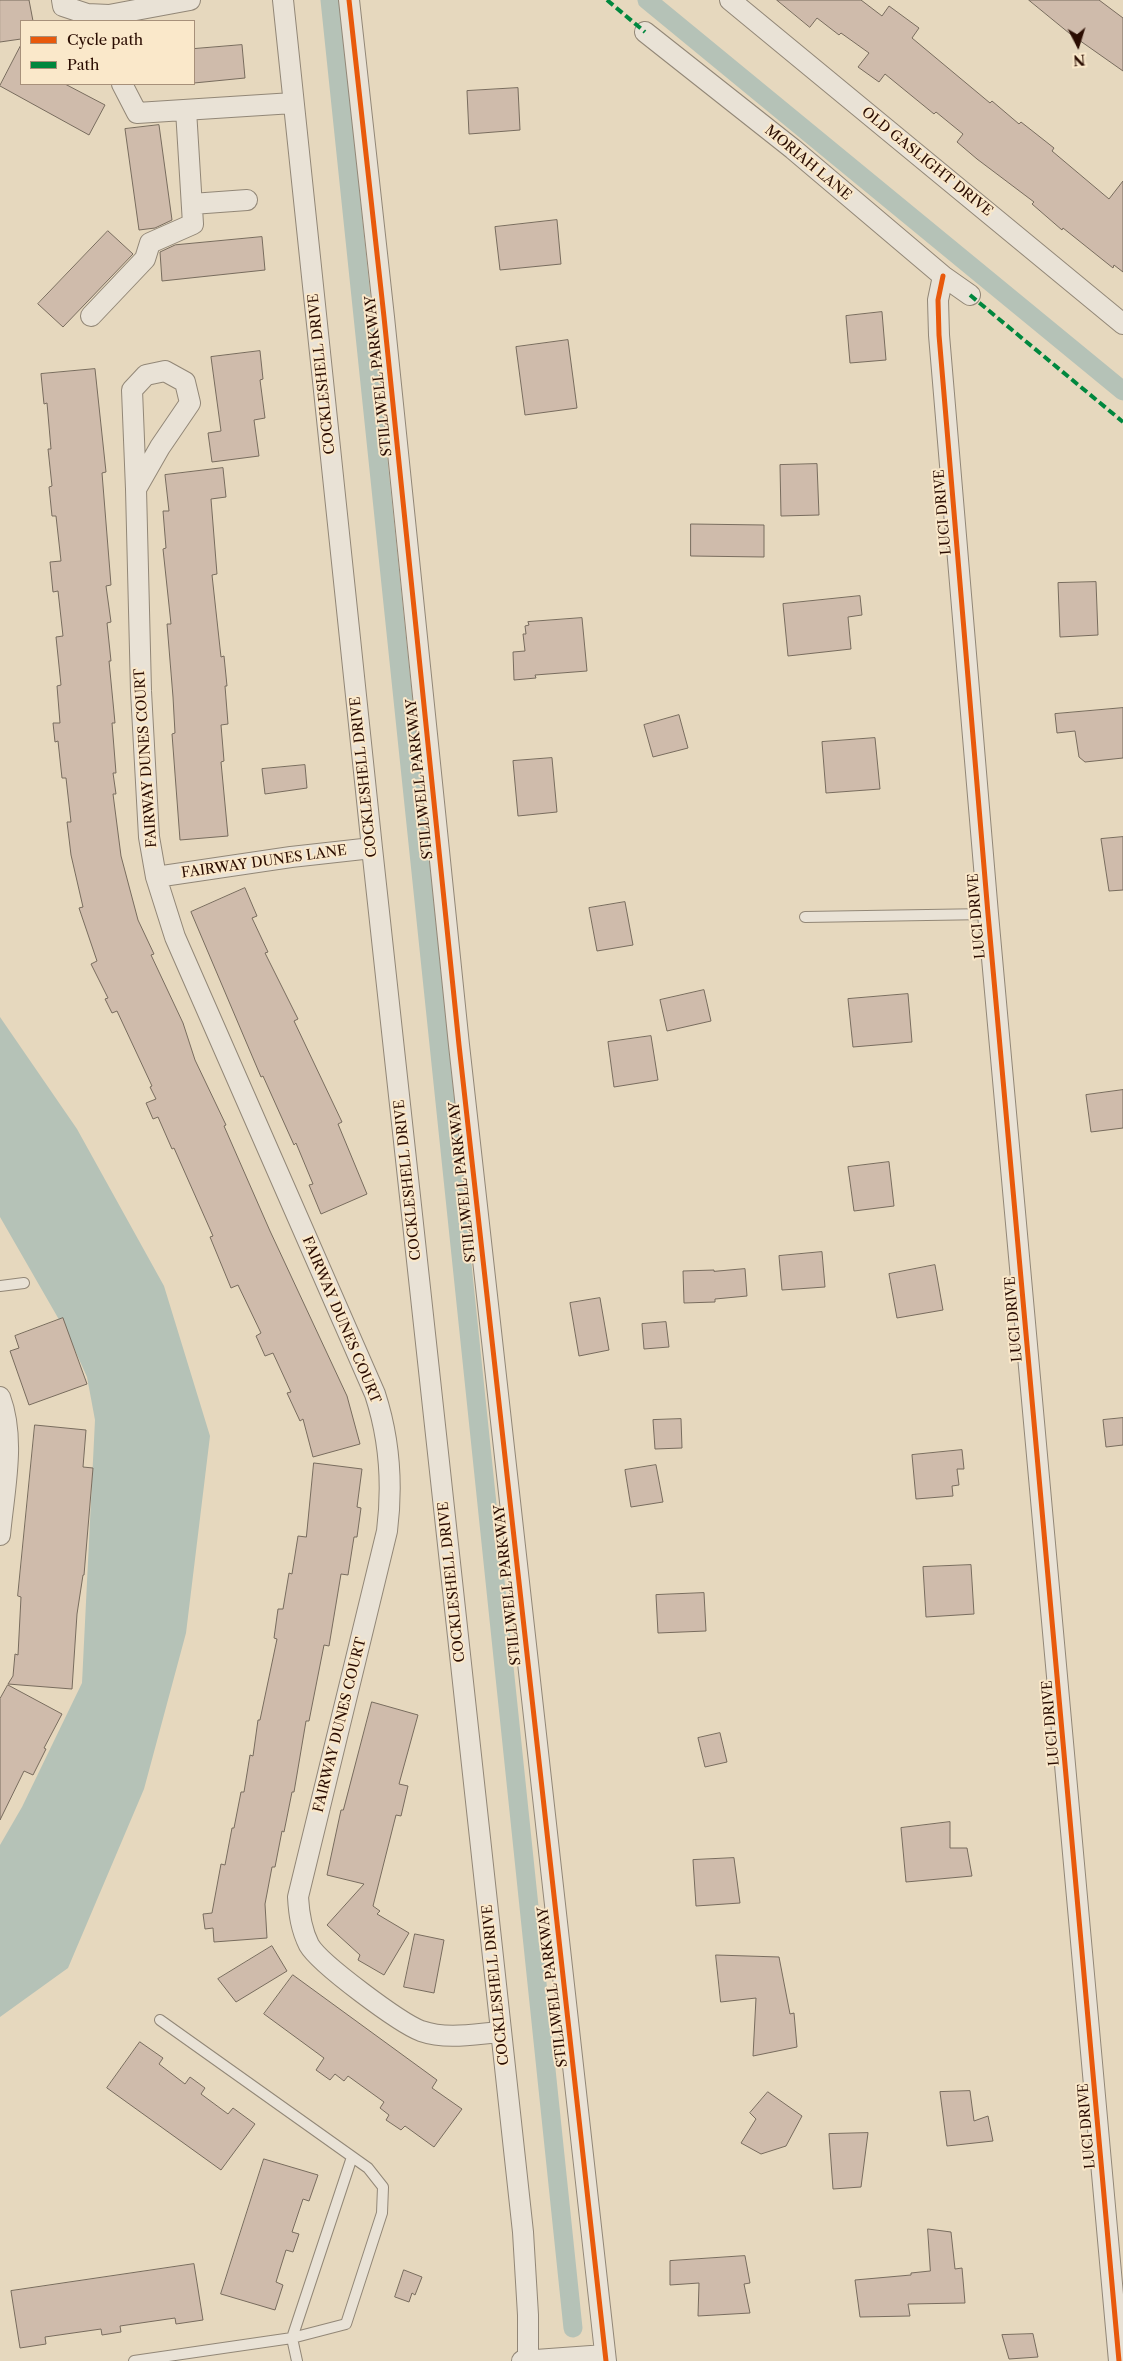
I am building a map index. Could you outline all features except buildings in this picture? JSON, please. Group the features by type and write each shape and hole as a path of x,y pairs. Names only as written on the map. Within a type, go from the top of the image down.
{"street":[{"path":"62,0 63,6 87,14 109,15 190,0"},
{"name":"COCKLESHELL DRIVE","path":"283,0 372,848 523,2232 528,2315 526,2360"},
{"name":"STILLWELL PARKWAY","path":"349,0 384,317 459,1045 605,2358"},
{"name":"OLD GASLIGHT DRIVE","path":"730,0 1123,324"},
{"name":"MORIAH LANE","path":"645,32 793,149 943,276 970,295"},
{"path":"123,85 137,113 293,103"},
{"path":"91,316 145,259 150,243 193,224 186,110"},
{"path":"192,204 247,200"},
{"name":"LUCI DRIVE","path":"943,276 938,300 940,335 988,914 1119,2361"},
{"name":"FAIRWAY DUNES COURT","path":"136,489 160,447 190,403 185,382 165,371 146,375 132,390 141,691 149,837 156,877 175,938 375,1394 389,1450 391,1478 387,1531 298,1897 300,1923 310,1946 327,1966 401,2020 420,2031 460,2036 501,2032"},
{"name":"FAIRWAY DUNES LANE","path":"156,877 282,858 372,848"},
{"path":"0,1397 5,1410 8,1431 0,1535"},
{"path":"526,2360 605,2358"}],"lane":[{"path":"805,917 988,914"},
{"path":"0,1286 24,1283"},
{"path":"134,2361 292,2338 346,2324 382,2213 383,2187 368,2168 160,2020"},
{"path":"297,2361 292,2338 352,2156"}],"shaded area":[{"path":"0,1017 77,1129 164,1286 210,1436 186,1633 144,1789 68,1968 0,2017 0,1845 22,1807 82,1683 95,1420 87,1377 69,1337 0,1217"}],"waterway":[{"path":"330,0 573,2328"},
{"path":"647,0 1123,391"}],"marked path":[{"path":"607,0 645,32"},
{"path":"970,295 1123,422"}],"cycle path":[{"path":"349,0 384,317 459,1045 606,2361"},
{"path":"943,276 938,300 939,335 988,914 1119,2361"}]}
